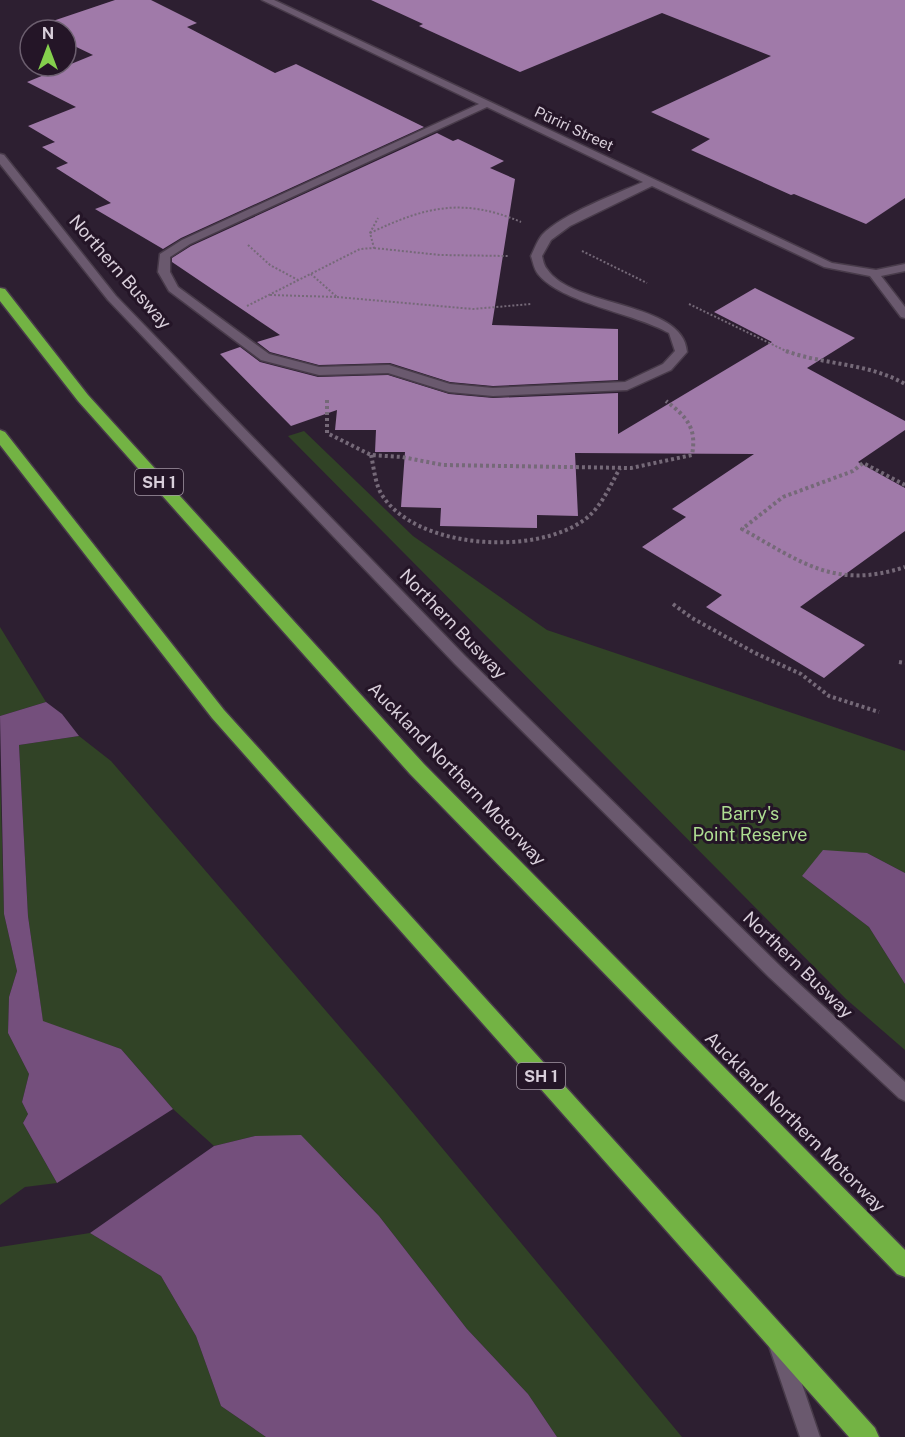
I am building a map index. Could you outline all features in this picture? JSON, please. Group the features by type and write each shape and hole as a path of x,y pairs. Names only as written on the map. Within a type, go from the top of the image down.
{"highway":[{"name":"Auckland Northern Motorway","path":"0,292 83,398 417,769 905,1266"},
{"name":"SH 1","path":"0,435 218,714 777,1341 866,1437"}],"street":[{"name":"Pūriri Street","path":"267,0 828,264 844,270 873,273 905,267"},
{"path":"486,104 186,242 164,256 164,272 172,289 218,320 265,357 319,371 389,369 449,388 493,392 585,390 627,386 667,367 681,352 680,342 672,330 643,314 563,290 545,278 537,264 537,256 545,238 567,224 651,182"},
{"name":"Northern Busway","path":"0,157 112,297 452,653 775,972 905,1092"},
{"path":"873,273 905,315"},
{"path":"777,1341 810,1437"}],"path":[{"path":"374,248 370,233 378,218"},
{"path":"220,226 254,248 270,266 298,280"},
{"path":"218,320 360,249 374,248 440,255 537,256"},
{"path":"311,274 337,297"},
{"path":"269,295 337,297 473,309 546,301 563,290"},
{"path":"332,370 327,405 327,433 371,455 402,457 443,465 620,468 692,455 695,441 691,420 640,380"},
{"path":"371,455 381,493 398,514 424,532 474,542 530,539 577,525 598,505 620,468"},
{"path":"905,484 863,463 853,471 783,497 742,529 830,575 852,578 884,576 905,567"},
{"path":"672,604 692,618 755,653 801,674 829,696 879,712"},
{"path":"900,662 905,663"}],"green space":[{"name":"Barry's Point Reserve","path":"304,431 413,536 547,630 905,751 905,873 867,853 802,876 869,927 905,984 905,1050 846,999 288,436"},
{"path":"0,627 46,702 0,716"},
{"path":"79,736 111,761 394,1090 682,1437 557,1437 528,1394 467,1329 379,1216 339,1174 255,1136 214,1146 173,1109 121,1049 43,1022 28,916 19,745"},
{"path":"0,768 4,914 17,971 9,997 8,1033 29,1074 22,1102 28,1114 23,1123 57,1183 25,1187 0,1205"},
{"path":"90,1233 161,1276 196,1336 221,1406 266,1437 0,1437 0,1247"}],"shaded area":[{"path":"46,702 62,714 79,736 19,745 28,916 43,1021 121,1049 173,1109 57,1183 23,1123 28,1114 22,1102 29,1074 8,1033 9,997 17,971 4,914 0,716"},
{"path":"823,850 867,853 905,873 905,984 869,927 802,876"},
{"path":"301,1135 379,1216 467,1329 528,1394 557,1437 266,1437 221,1406 196,1336 161,1276 90,1233 214,1146 255,1136"}],"building":[{"path":"115,0 151,0 197,23 187,27 275,73 296,64 424,127 181,238 163,249 95,209 111,203 56,168 68,163 42,147 55,142 28,126 76,107 27,82 37,78 78,78 78,61 93,55 78,48 78,18 62,18"},
{"path":"371,0 905,0 905,198 866,224 794,194 791,195 691,150 710,139 651,112 771,56 662,13 520,72 419,26 423,24"},
{"path":"437,133 453,141 458,139 504,161 490,168 515,179 492,325 618,329 618,380 493,386 450,382 390,363 319,365 270,352 257,342 280,335 172,262 172,258 191,246"},
{"path":"755,288 855,338 807,368 905,421 905,430 858,462 905,488 905,531 800,607 865,645 824,678 706,607 722,595 642,547 686,517 672,509 754,454 575,453 578,516 537,515 537,528 440,526 441,508 401,507 405,452 375,452 376,430 335,430 337,410 291,426 220,354 240,347 260,362 318,377 388,375 449,394 493,398 618,393 618,434 772,342 714,312"}]}
